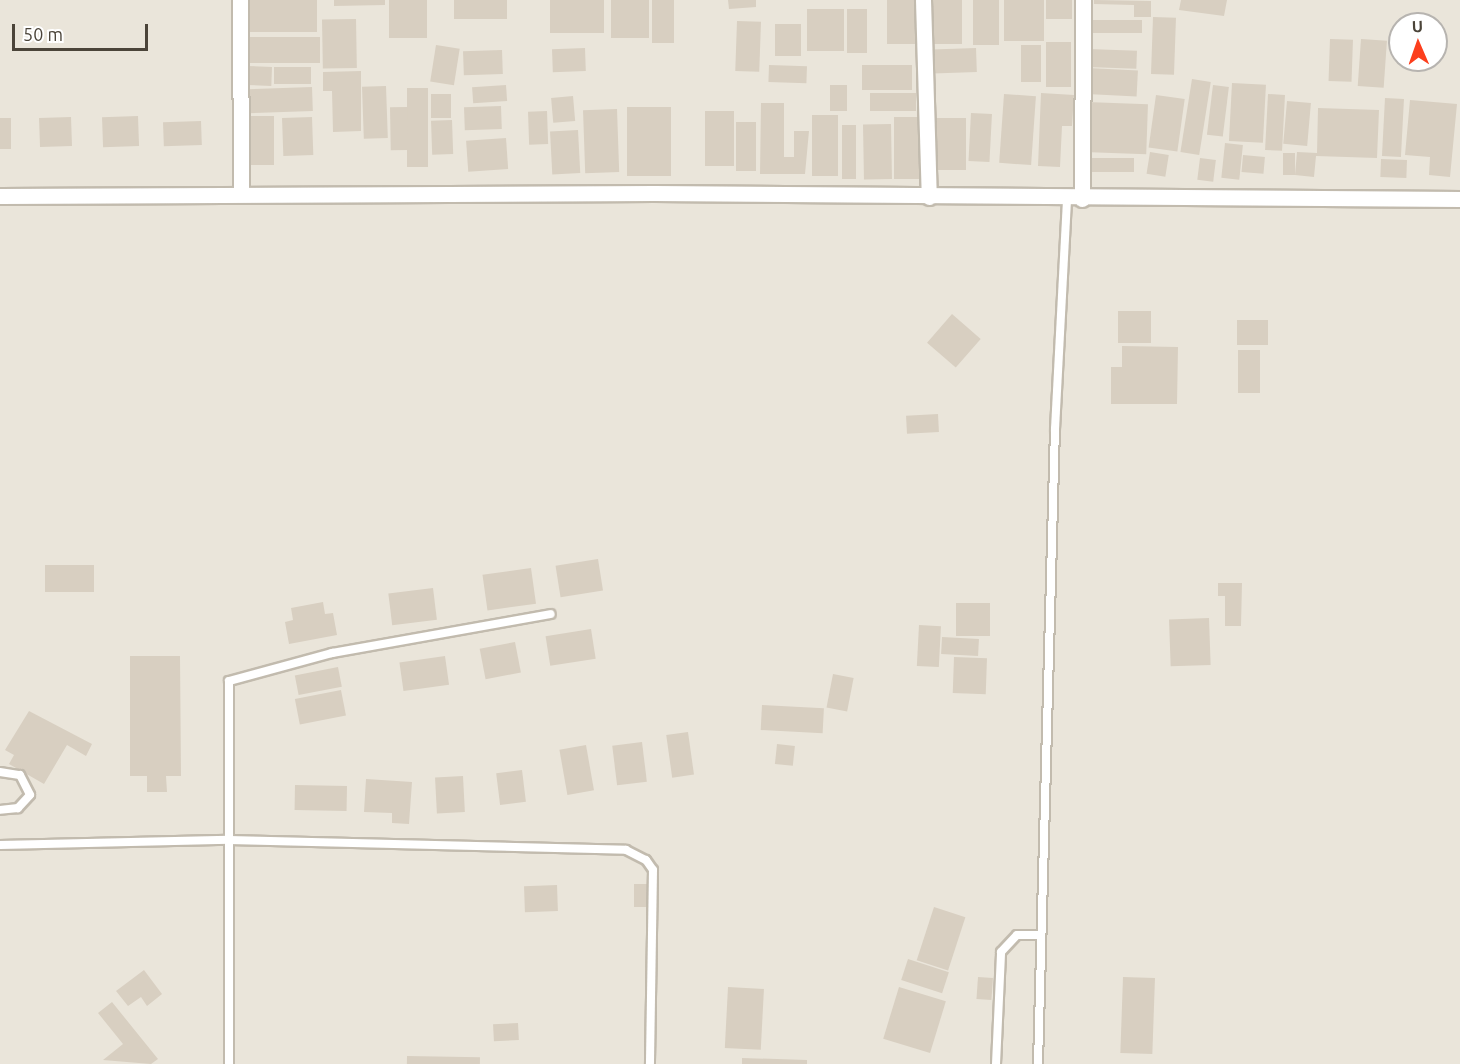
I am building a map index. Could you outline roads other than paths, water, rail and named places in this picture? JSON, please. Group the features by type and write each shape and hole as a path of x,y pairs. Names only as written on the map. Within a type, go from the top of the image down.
{"street":[{"path":"240,0 241,194"},
{"path":"923,0 929,197"},
{"path":"1074,199 1083,0"},
{"path":"0,196 241,194 1460,199"}],"lane":[{"path":"1038,1064 1041,935 1074,199"},
{"path":"229,1064 226,689 235,676 332,653 551,614"},
{"path":"0,772 20,775 30,795 18,808 0,810"},
{"path":"0,845 229,840 637,854 653,870 650,1064"},
{"path":"996,1064 1000,951 1017,936 1041,935"}]}
